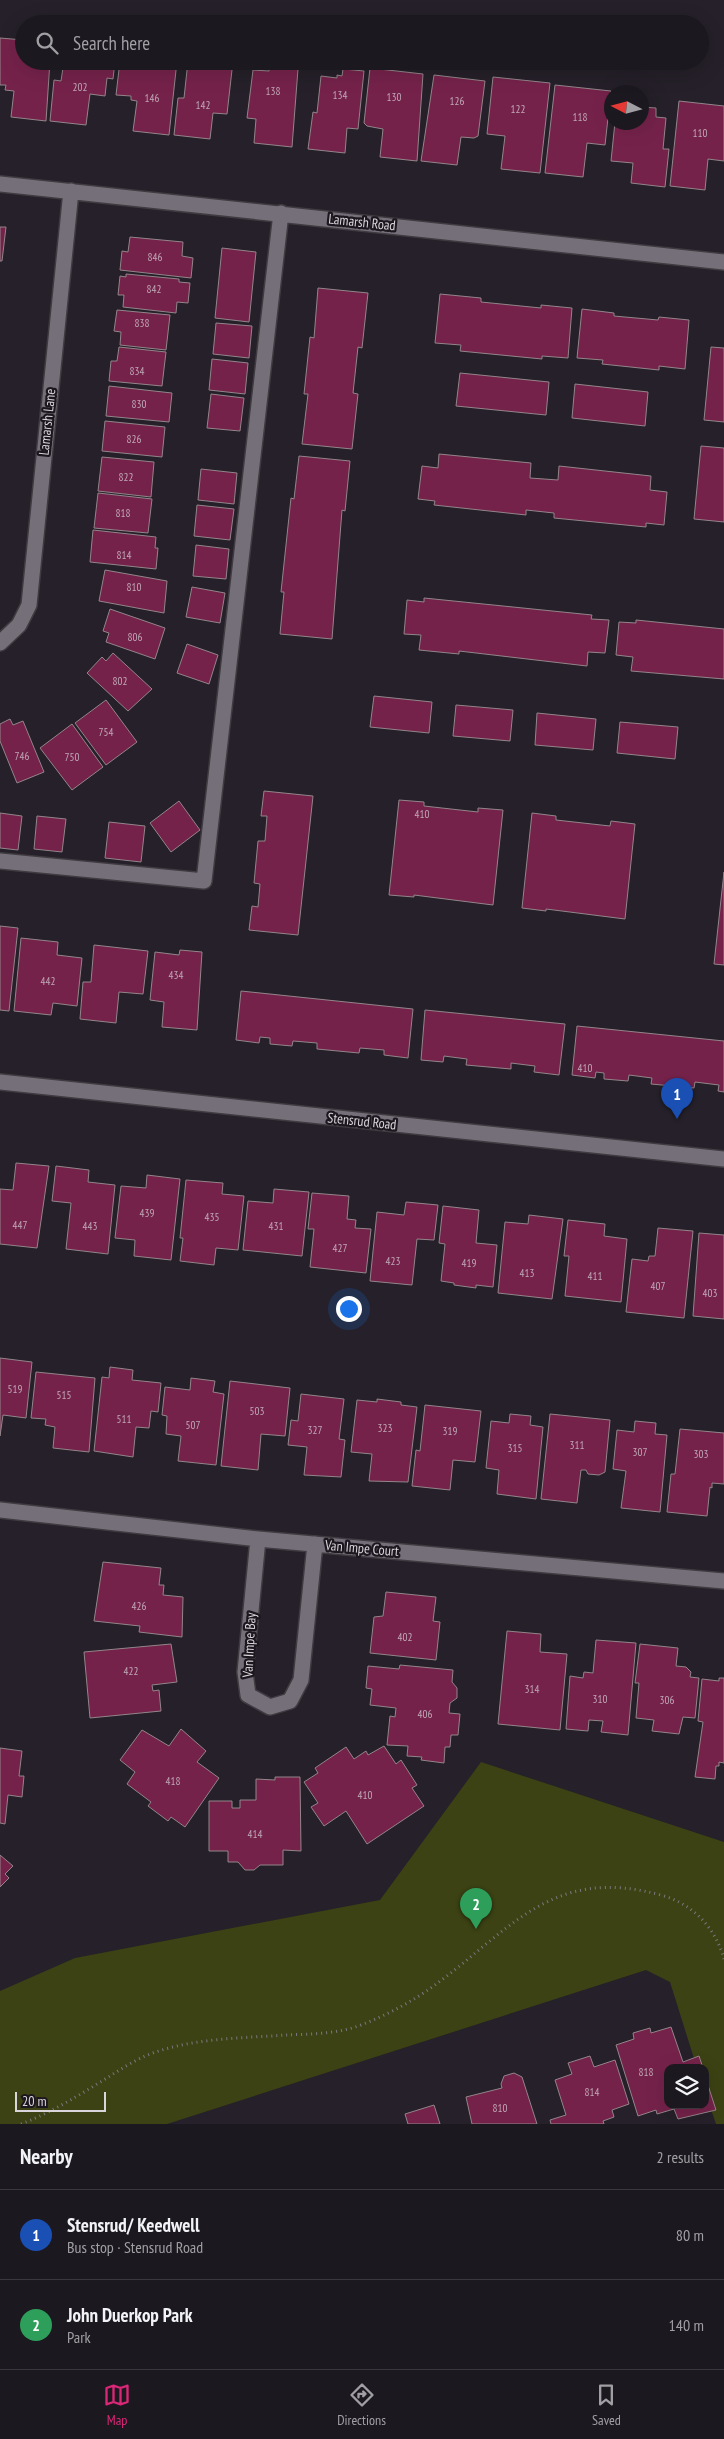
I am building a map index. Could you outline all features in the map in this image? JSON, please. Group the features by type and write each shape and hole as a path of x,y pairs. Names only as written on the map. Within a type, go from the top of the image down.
{"street":[{"name":"Lamarsh Road","path":"0,184 724,262"},
{"name":"Lamarsh Lane","path":"0,643 20,625 29,605 71,191"},
{"path":"0,861 204,881 281,213"},
{"name":"Stensrud Road","path":"0,1082 724,1160"},
{"name":"Van Impe Court","path":"0,1510 258,1539 724,1581"},
{"name":"Van Impe Bay","path":"258,1539 244,1672 248,1695 270,1707 290,1701 301,1680 315,1544"}],"path":[{"path":"21,2124 47,2114 129,2064 158,2051 195,2043 313,2034 358,2026 399,2009 426,1991 503,1928 543,1903 568,1893 598,1888 628,1890 651,1892 680,1901 696,1913 719,1941 724,1959"}],"green space":[{"path":"481,1762 724,1842 724,2124 716,2124 709,2104 709,2064 696,2064 670,1982 646,1970 167,2124 0,2124 0,1991 75,1958 380,1900"}],"building":[{"path":"0,38 15,39 15,70 49,70 46,121 11,117 14,91 5,90 6,85 0,85"},
{"path":"63,70 114,70 113,79 107,78 105,96 90,94 86,125 50,121 54,80 61,81"},
{"path":"119,70 176,70 169,135 133,131 137,101 131,100 131,96 116,95"},
{"path":"187,70 232,70 227,114 213,113 210,139 174,135 178,98 184,98"},
{"path":"253,70 298,70 292,147 254,143 256,119 247,118"},
{"path":"343,70 364,71 358,129 347,128 345,153 308,149 313,112 317,113 321,76 337,78 337,75 342,76"},
{"path":"370,70 423,74 417,161 380,157 383,129 367,126 364,123"},
{"path":"434,75 485,81 478,136 474,138 461,137 457,165 421,161"},
{"path":"493,77 550,83 540,173 501,169 505,136 487,134"},
{"path":"555,85 604,90 604,130 607,130 605,145 587,143 583,177 545,173"},
{"path":"679,101 724,106 724,161 708,159 705,190 670,186"},
{"path":"649,108 656,108 656,117 666,118 663,149 669,149 665,187 631,183 633,163 611,161 614,130 649,130"},
{"path":"0,227 6,227 2,261 0,261"},
{"path":"130,237 183,242 182,256 193,258 191,278 120,270 122,251 128,252"},
{"path":"222,248 256,252 249,322 215,318"},
{"path":"126,274 179,279 179,282 190,283 188,303 177,302 176,313 123,307 124,295 118,295 120,276 126,277"},
{"path":"318,288 368,293 362,348 358,347 353,393 358,394 352,449 302,444 308,394 304,394 310,337 314,338"},
{"path":"440,294 481,298 481,302 541,308 541,305 572,308 568,358 542,356 542,359 460,351 461,345 435,343"},
{"path":"582,309 614,313 614,316 658,320 659,317 689,320 685,369 659,366 659,370 602,364 603,360 577,358"},
{"path":"117,310 170,315 166,350 120,345 121,332 114,331"},
{"path":"216,323 252,326 249,358 213,354"},
{"path":"119,347 166,352 162,386 109,381 111,361 117,361"},
{"path":"711,347 724,348 724,422 704,420"},
{"path":"212,359 248,363 245,394 209,390"},
{"path":"460,373 549,382 546,415 456,406"},
{"path":"575,384 648,392 645,426 572,418"},
{"path":"109,386 172,393 169,422 106,416"},
{"path":"211,394 244,398 240,431 207,428"},
{"path":"105,421 165,427 162,457 102,451"},
{"path":"701,446 724,448 724,522 694,519"},
{"path":"439,454 531,463 530,478 558,480 559,466 651,476 650,490 667,492 664,525 646,523 646,527 554,518 554,513 526,510 526,515 434,505 435,501 418,499 422,466 438,468"},
{"path":"299,456 350,461 345,511 342,510 332,639 280,634 284,592 281,592 291,498 294,499"},
{"path":"102,457 154,462 151,497 98,491"},
{"path":"201,469 237,473 234,504 198,500"},
{"path":"98,493 152,499 148,533 94,528"},
{"path":"197,505 234,509 230,540 194,536"},
{"path":"93,530 156,537 155,548 158,548 156,569 90,562"},
{"path":"196,545 229,549 226,579 193,576"},
{"path":"105,570 167,581 164,613 99,601"},
{"path":"192,587 225,593 220,623 186,617"},
{"path":"424,598 592,615 591,619 609,620 605,653 588,652 587,666 459,651 459,654 419,650 421,635 404,634 407,600 424,602"},
{"path":"110,609 165,628 155,659 106,642 109,633 103,631"},
{"path":"636,620 724,629 724,679 631,671 633,657 616,655 619,622 636,623"},
{"path":"187,644 218,655 209,684 177,673"},
{"path":"113,653 152,689 128,711 87,673 102,657 106,661"},
{"path":"374,696 432,702 429,733 370,727"},
{"path":"106,700 137,742 106,765 75,723"},
{"path":"456,705 513,710 510,741 453,736"},
{"path":"537,713 596,719 593,750 535,745"},
{"path":"10,719 13,725 23,721 44,772 17,783 0,741 0,724"},
{"path":"620,722 678,727 675,759 617,753"},
{"path":"72,724 103,767 72,790 40,748"},
{"path":"264,791 313,796 298,935 249,930 252,906 258,907 260,884 254,883 258,841 265,841 267,816 261,816"},
{"path":"399,800 424,802 424,806 478,812 478,808 503,810 493,905 414,895 414,897 389,895"},
{"path":"179,801 200,830 171,852 150,823"},
{"path":"0,813 22,816 18,850 0,848"},
{"path":"532,813 556,816 556,820 610,826 611,821 635,824 625,919 546,909 546,911 522,908"},
{"path":"37,816 66,819 62,852 34,849"},
{"path":"109,822 145,826 141,862 105,858"},
{"path":"724,872 724,965 714,964"},
{"path":"0,926 18,928 9,1011 0,1010"},
{"path":"21,938 58,942 57,955 82,958 77,1006 53,1003 51,1015 14,1011"},
{"path":"94,945 148,951 143,994 119,992 116,1023 80,1019 83,982 91,982"},
{"path":"180,950 202,952 197,1030 162,1027 164,1002 150,1000 155,952 179,955"},
{"path":"241,991 413,1009 408,1058 384,1055 384,1050 360,1048 359,1053 317,1049 317,1043 293,1041 292,1046 270,1044 270,1038 260,1037 259,1043 236,1040"},
{"path":"425,1010 565,1024 559,1075 534,1072 535,1066 511,1063 511,1069 466,1065 467,1059 444,1056 443,1062 421,1060"},
{"path":"577,1026 724,1041 724,1092 718,1091 719,1085 695,1082 694,1088 651,1084 652,1078 629,1075 628,1081 604,1079 604,1073 596,1072 595,1078 572,1075"},
{"path":"16,1163 49,1166 37,1248 0,1244 0,1189 13,1190"},
{"path":"56,1166 89,1170 88,1182 115,1185 108,1254 66,1249 71,1203 52,1201"},
{"path":"147,1175 180,1179 171,1260 134,1256 135,1240 115,1238 121,1186 146,1188"},
{"path":"186,1180 223,1183 222,1194 244,1196 238,1250 216,1248 214,1265 180,1261 183,1238 180,1238"},
{"path":"274,1189 309,1192 302,1256 243,1250 248,1201 273,1203"},
{"path":"312,1193 349,1196 347,1219 356,1220 355,1228 371,1229 366,1273 310,1267 314,1229 308,1229"},
{"path":"406,1202 438,1205 434,1240 417,1239 412,1285 370,1281 377,1212 404,1215"},
{"path":"443,1206 479,1210 476,1243 497,1245 493,1287 476,1285 476,1288 441,1281 445,1244 439,1243"},
{"path":"529,1215 563,1219 552,1299 498,1293 505,1222 528,1224"},
{"path":"568,1220 605,1224 604,1236 627,1239 621,1302 565,1296 569,1256 564,1256"},
{"path":"658,1228 693,1231 684,1318 626,1312 632,1259 648,1261 649,1256 655,1256"},
{"path":"699,1233 724,1235 724,1319 693,1316"},
{"path":"0,1358 32,1362 26,1418 3,1415 0,1436"},
{"path":"110,1367 133,1370 132,1380 161,1383 158,1412 151,1411 149,1428 136,1427 133,1457 94,1451 102,1377 109,1378"},
{"path":"36,1372 95,1378 89,1452 53,1448 55,1427 45,1425 46,1419 31,1418"},
{"path":"191,1378 215,1381 213,1392 224,1394 216,1465 178,1461 181,1436 166,1434 167,1416 162,1415 165,1387 190,1390"},
{"path":"230,1381 290,1388 285,1436 261,1434 258,1470 221,1466"},
{"path":"301,1394 344,1399 339,1439 345,1440 341,1477 304,1475 307,1447 288,1445 291,1420 298,1421"},
{"path":"377,1399 401,1402 401,1405 417,1407 408,1482 369,1481 372,1454 351,1452 357,1400 377,1402"},
{"path":"425,1405 481,1411 475,1462 453,1460 450,1490 412,1486 416,1450 420,1451"},
{"path":"510,1414 531,1416 530,1425 543,1427 536,1499 497,1494 499,1470 486,1468 491,1421 509,1423"},
{"path":"550,1414 610,1420 605,1472 599,1475 588,1474 586,1470 581,1470 577,1503 541,1499"},
{"path":"635,1421 656,1423 655,1434 667,1435 660,1512 621,1508 626,1471 613,1469 617,1430 634,1432"},
{"path":"680,1429 724,1433 724,1484 712,1483 707,1516 667,1512 671,1474 675,1474"},
{"path":"103,1562 161,1568 159,1585 164,1585 163,1595 183,1597 182,1637 139,1632 140,1626 94,1621"},
{"path":"386,1592 436,1597 433,1621 440,1622 436,1660 370,1653 374,1617 383,1616"},
{"path":"507,1631 541,1634 540,1652 567,1654 560,1730 498,1724"},
{"path":"596,1640 636,1643 628,1735 601,1732 603,1721 589,1720 588,1731 566,1729 570,1676 583,1678 584,1672 593,1673"},
{"path":"171,1644 177,1682 152,1685 153,1691 159,1690 161,1711 90,1718 84,1652"},
{"path":"640,1644 678,1648 676,1666 686,1667 691,1672 690,1677 699,1678 695,1718 683,1717 679,1734 652,1731 654,1720 636,1718 639,1683 635,1683"},
{"path":"400,1665 453,1670 452,1682 457,1688 457,1698 450,1703 449,1713 460,1714 458,1735 451,1735 450,1747 445,1747 444,1763 421,1760 422,1757 407,1756 408,1746 387,1745 390,1716 395,1717 396,1708 370,1705 372,1689 366,1688 368,1666 399,1669"},
{"path":"719,1678 724,1678 724,1763 719,1762 719,1766 716,1766 715,1779 695,1777 703,1722 698,1721 702,1679 719,1681"},
{"path":"181,1729 206,1751 197,1762 219,1778 185,1827 171,1817 168,1821 148,1806 151,1802 127,1784 135,1772 120,1760 142,1730 169,1746"},
{"path":"384,1746 396,1764 401,1760 417,1785 412,1788 424,1806 367,1844 346,1811 324,1826 311,1807 318,1803 304,1782 318,1773 315,1768 346,1747 354,1759 366,1751 368,1755"},
{"path":"0,1748 22,1751 19,1776 24,1776 22,1797 8,1795 5,1824 0,1823"},
{"path":"275,1777 300,1777 301,1851 283,1850 283,1865 260,1865 254,1870 245,1870 238,1862 228,1862 228,1851 209,1851 209,1801 232,1801 232,1808 240,1808 240,1800 256,1800 256,1779 275,1780"},
{"path":"0,1855 13,1866 5,1874 9,1878 0,1887"},
{"path":"671,2027 683,2062 699,2056 702,2064 664,2064 664,2109 674,2109 657,2114 656,2110 638,2116 616,2045 634,2039 633,2033 650,2028 651,2033"},
{"path":"590,2056 594,2067 615,2060 629,2104 612,2110 614,2117 603,2121 604,2124 551,2124 550,2120 566,2115 555,2080 572,2074 568,2063"},
{"path":"514,2073 522,2077 537,2124 472,2124 466,2097 502,2088 501,2084 504,2076"},
{"path":"709,2088 716,2110 678,2119 674,2109 709,2109"},
{"path":"434,2105 440,2124 408,2124 405,2114"}],"place":[{"name":"Stensrud/ Keedwell","path":"677,1119"},
{"name":"John Duerkop Park","path":"476,1929"}]}
